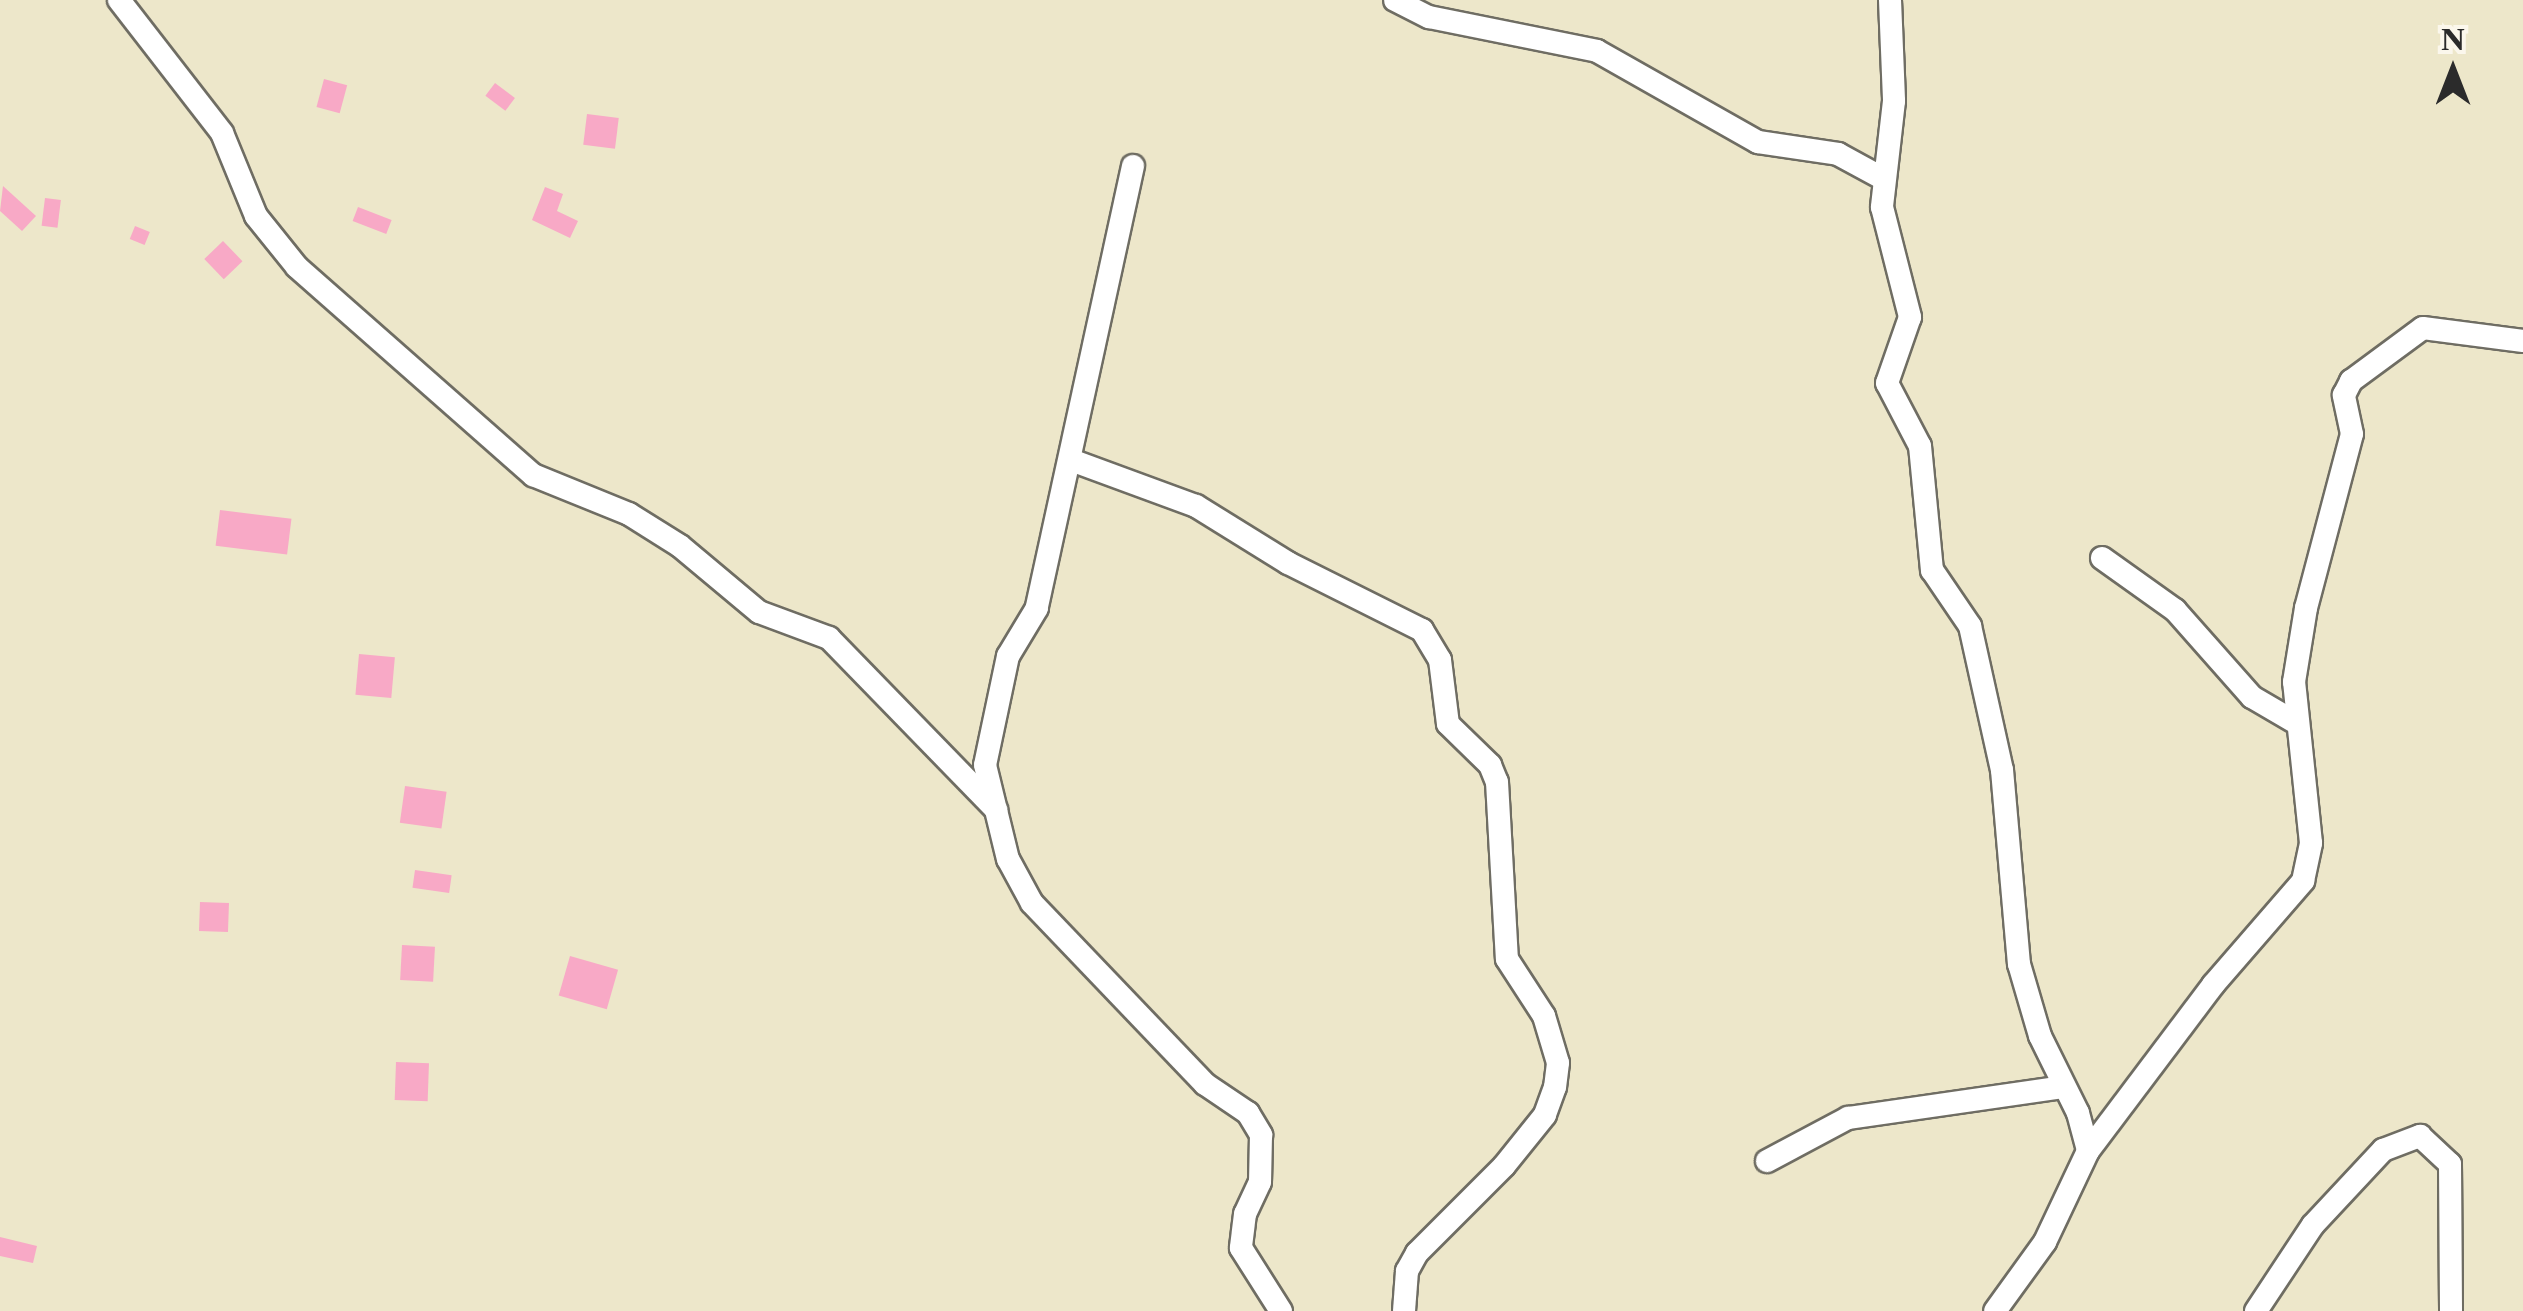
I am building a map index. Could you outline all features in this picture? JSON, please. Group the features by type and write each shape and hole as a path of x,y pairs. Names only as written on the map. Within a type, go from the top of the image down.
{"street":[{"path":"119,0 222,133 256,216 297,266 533,475 629,514 680,546 759,612 829,638 998,812"},
{"path":"1394,0 1429,17 1596,51 1758,142 1838,154 1882,178"},
{"path":"1890,0 1894,101 1882,178 1882,207 1910,317 1888,382 1920,446 1932,570 1970,626 1984,680 2002,770 2019,964 2040,1036 2088,1152"},
{"path":"1133,166 1037,608 1008,656 994,702 986,765 1008,858 1032,903 1205,1084 1248,1114 1262,1134 1260,1182 1241,1248 1281,1311"},
{"path":"1995,1311 2045,1242 2088,1152 2213,985 2302,881 2311,843 2295,722 2306,608 2352,434 2344,395 2351,381 2423,328 2523,341"},
{"path":"1071,460 1196,506 1288,563 1422,630 1440,660 1448,724 1490,765 1497,782 1507,959 1544,1016 1558,1062 1556,1088 1545,1114 1504,1166 1417,1253 1407,1271 1404,1311"},
{"path":"2102,558 2176,610 2252,697 2295,722"},
{"path":"1767,1161 1848,1118 2064,1088"},
{"path":"2256,1311 2336,1200 2383,1150 2420,1136 2450,1164 2451,1311"}],"building":[{"path":"324,79 347,85 340,113 316,107"},
{"path":"495,83 515,98 505,111 485,96"},
{"path":"587,114 619,118 615,149 583,145"},
{"path":"3,186 36,216 22,231 0,211"},
{"path":"545,187 563,194 557,211 578,221 570,238 532,220"},
{"path":"45,198 61,200 57,228 42,226"},
{"path":"358,207 392,220 386,234 353,221"},
{"path":"135,226 150,232 145,245 130,239"},
{"path":"223,241 242,261 224,279 204,259"},
{"path":"220,510 291,519 287,555 216,546"},
{"path":"359,654 395,657 391,698 355,695"},
{"path":"405,786 447,792 441,828 400,823"},
{"path":"415,870 452,875 449,893 412,888"},
{"path":"200,902 229,903 228,932 199,931"},
{"path":"402,945 435,947 433,982 400,980"},
{"path":"570,956 618,970 607,1009 559,995"},
{"path":"396,1062 429,1063 428,1101 395,1100"},
{"path":"0,1237 37,1246 33,1263 0,1256"}]}
